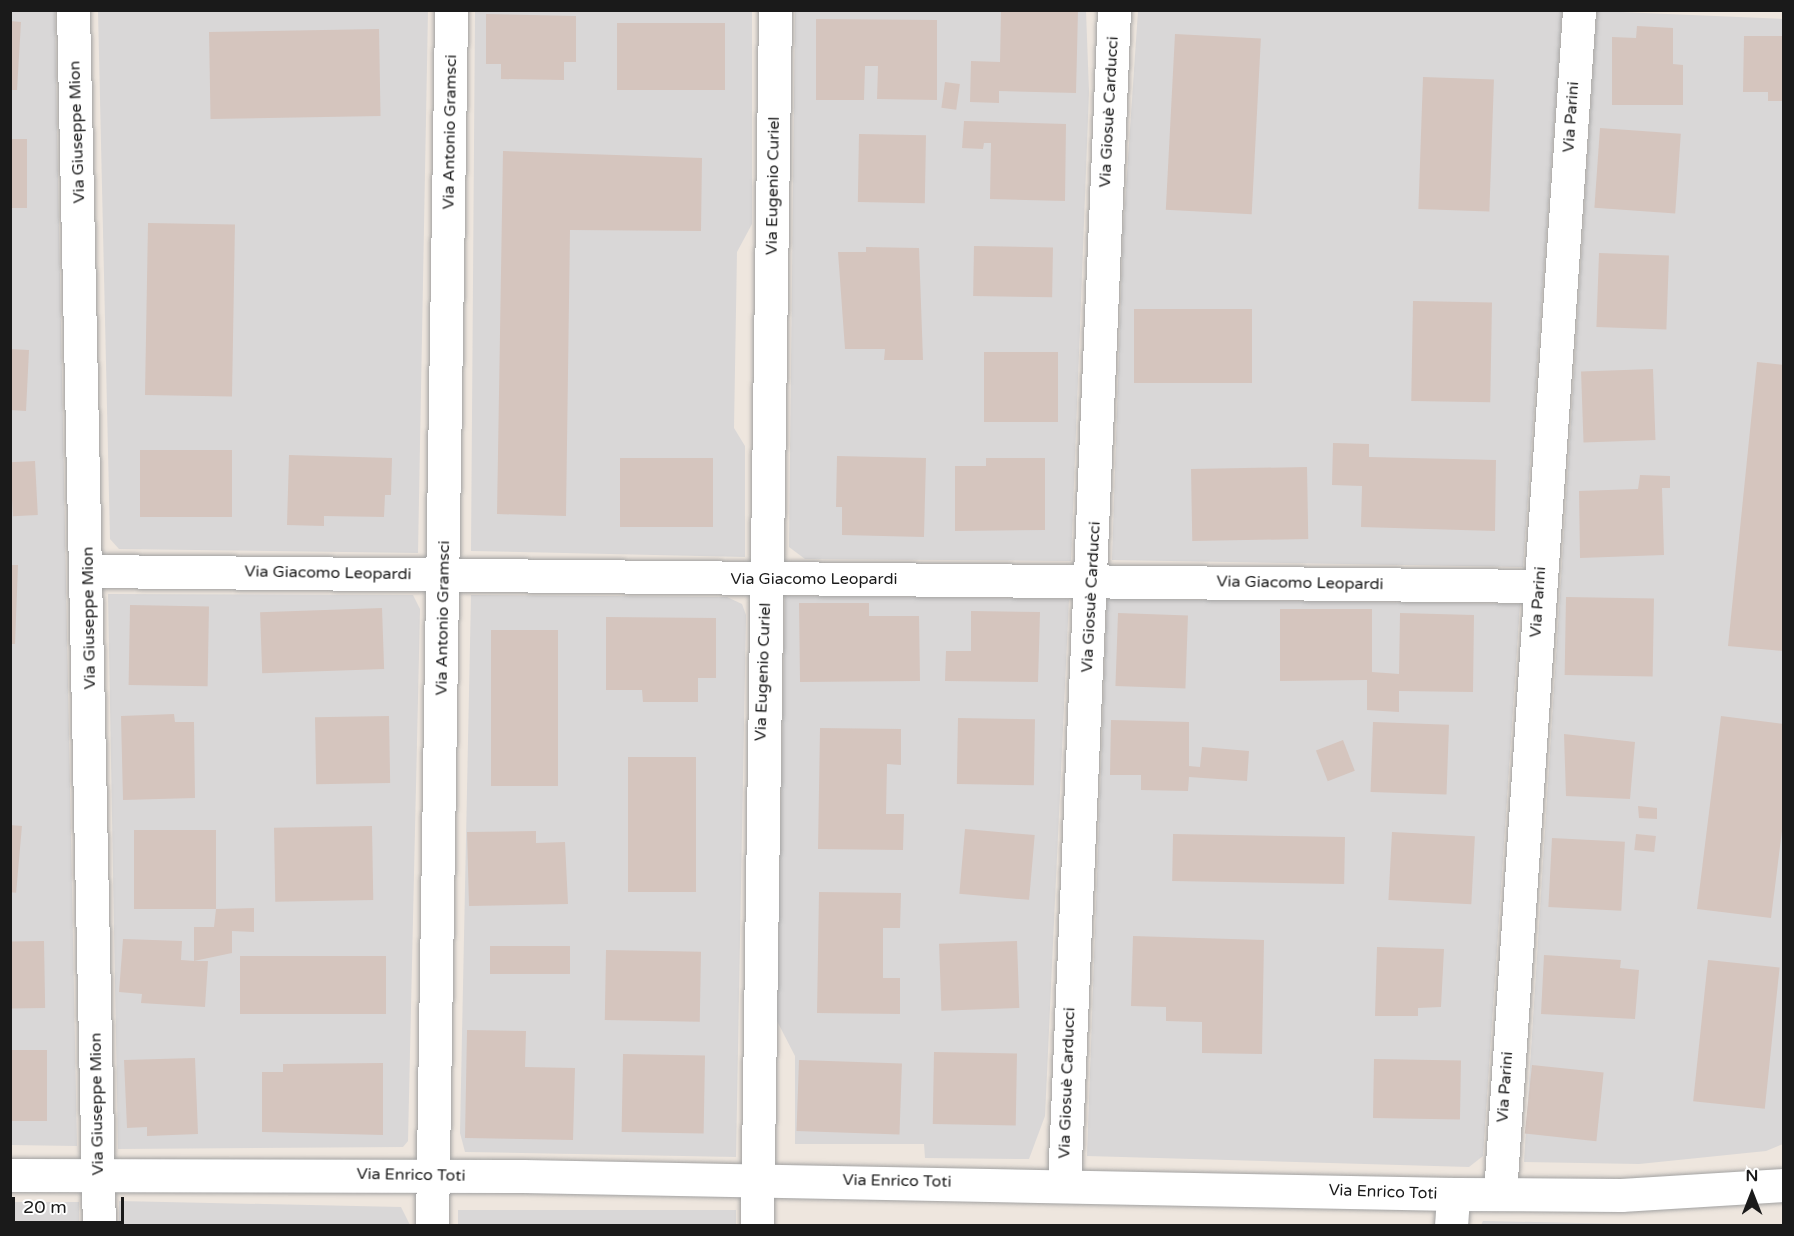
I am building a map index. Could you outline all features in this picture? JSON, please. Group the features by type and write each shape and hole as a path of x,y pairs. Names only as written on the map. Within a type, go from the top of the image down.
{"street":[{"name":"Via Giuseppe Mion","path":"73,10 89,571 99,1226"},
{"name":"Via Antonio Gramsci","path":"432,1226 444,575 451,10"},
{"name":"Via Eugenio Curiel","path":"757,1226 775,10"},
{"name":"Via Giosuè Carducci","path":"1064,1184 1093,580 1114,10"},
{"name":"Via Parini","path":"1500,1194 1579,10"},
{"name":"Via Giacomo Leopardi","path":"89,571 1539,586"},
{"name":"Via Enrico Toti","path":"10,1175 433,1175 1064,1184 1452,1210 1500,1194 1621,1195 1784,1185"}],"shaded area":[{"path":"55,10 77,1146 11,1145 10,11"},
{"path":"98,11 428,11 418,553 119,549 110,539"},
{"path":"475,11 752,11 752,224 737,252 734,428 745,446 745,557 471,551"},
{"path":"795,11 1086,11 1089,92 1071,561 805,559 789,547"},
{"path":"1138,11 1562,11 1523,567 1112,560 1123,233"},
{"path":"1597,11 1783,19 1783,1144 1766,1151 1639,1164 1524,1162"},
{"path":"108,594 413,595 420,609 408,1141 403,1147 118,1149"},
{"path":"471,595 727,597 742,604 746,615 736,1157 465,1152 460,1133"},
{"path":"785,596 1069,599 1045,1116 1029,1159 925,1158 924,1144 795,1144 795,1056 777,1021"},
{"path":"1107,599 1520,604 1483,1156 1469,1167 1087,1156"},
{"path":"119,1201 401,1207 410,1225 119,1225"},
{"path":"11,1202 79,1202 79,1225 11,1225"},
{"path":"458,1210 736,1210 736,1225 458,1225"},
{"path":"1483,1221 1624,1224 1481,1225"}],"building":[{"path":"1001,10 1078,10 1076,93 999,91 999,103 970,102 971,61 1000,62"},
{"path":"486,14 576,16 576,62 564,62 564,80 501,79 501,64 486,64"},
{"path":"816,19 937,20 937,100 877,99 878,66 865,66 864,100 816,100"},
{"path":"10,21 21,22 17,90 10,90"},
{"path":"617,23 725,23 725,90 617,90"},
{"path":"1637,26 1673,28 1673,64 1683,65 1683,105 1612,105 1612,37 1636,38"},
{"path":"379,29 381,116 211,119 209,32"},
{"path":"1175,34 1261,39 1252,214 1166,210"},
{"path":"1744,36 1784,36 1784,101 1768,101 1768,92 1743,92"},
{"path":"1423,77 1494,79 1489,211 1418,209"},
{"path":"945,82 960,84 956,110 941,108"},
{"path":"964,121 1066,124 1065,201 990,199 991,143 984,143 983,149 962,148"},
{"path":"1600,128 1681,134 1675,213 1594,208"},
{"path":"859,134 926,135 925,203 858,202"},
{"path":"10,139 27,139 27,208 10,208"},
{"path":"503,151 702,158 701,231 570,230 566,516 497,514"},
{"path":"148,223 235,225 232,396 145,395"},
{"path":"974,246 1053,247 1052,297 973,296"},
{"path":"866,247 919,248 923,360 884,360 885,349 845,349 838,252 866,252"},
{"path":"1599,253 1669,255 1666,329 1596,327"},
{"path":"1413,301 1492,302 1490,402 1411,401"},
{"path":"1134,309 1252,309 1252,383 1134,383"},
{"path":"10,349 29,350 26,411 10,410"},
{"path":"984,352 1058,352 1058,422 984,422"},
{"path":"1757,362 1784,365 1784,651 1728,646"},
{"path":"1653,369 1655,440 1584,442 1581,372"},
{"path":"1333,443 1369,444 1369,457 1496,460 1495,531 1361,527 1362,486 1332,485"},
{"path":"140,450 232,450 232,517 140,517"},
{"path":"289,455 392,458 391,495 385,495 384,517 324,516 324,526 287,525"},
{"path":"837,456 926,458 924,537 842,535 842,507 836,507"},
{"path":"620,458 713,458 713,527 620,527"},
{"path":"986,458 1045,458 1045,530 955,531 955,466 986,466"},
{"path":"35,461 38,515 13,516 10,462"},
{"path":"1307,467 1308,539 1192,541 1191,469"},
{"path":"1640,475 1670,476 1670,488 1662,488 1664,555 1580,558 1579,491 1638,489"},
{"path":"10,565 18,565 15,644 10,644"},
{"path":"1566,597 1654,599 1653,677 1565,675"},
{"path":"799,603 869,603 869,616 919,616 920,681 800,682"},
{"path":"130,605 209,606 208,686 129,685"},
{"path":"382,608 384,669 262,673 260,612"},
{"path":"1280,609 1372,609 1372,672 1399,674 1400,613 1474,615 1473,692 1399,691 1399,712 1367,710 1367,680 1280,681"},
{"path":"971,611 1040,612 1038,682 945,681 946,651 971,651"},
{"path":"1118,613 1188,615 1185,688 1115,686"},
{"path":"606,617 716,618 716,678 698,678 698,702 643,702 642,690 606,690"},
{"path":"491,630 558,630 558,786 491,786"},
{"path":"174,714 175,722 194,722 195,798 123,800 121,716"},
{"path":"389,716 390,783 316,784 315,717"},
{"path":"1721,716 1784,724 1784,815 1771,918 1697,909"},
{"path":"958,718 1035,719 1034,785 957,784"},
{"path":"1111,720 1189,722 1189,766 1200,767 1202,747 1249,751 1247,781 1189,777 1188,791 1141,790 1141,775 1110,775"},
{"path":"1373,722 1449,725 1447,795 1371,792"},
{"path":"820,728 901,729 901,765 887,764 886,814 904,814 903,850 818,849"},
{"path":"1564,734 1635,742 1630,799 1566,796"},
{"path":"1343,740 1355,771 1328,781 1316,750"},
{"path":"628,757 696,757 696,892 628,892"},
{"path":"1638,806 1657,808 1657,819 1639,818"},
{"path":"10,825 22,826 16,893 10,892"},
{"path":"372,826 373,900 275,902 274,828"},
{"path":"965,829 1035,835 1029,900 959,894"},
{"path":"134,830 216,830 216,909 134,909"},
{"path":"536,831 536,843 565,842 568,904 469,906 467,832"},
{"path":"1392,832 1475,836 1471,904 1388,900"},
{"path":"1173,834 1345,837 1344,884 1172,881"},
{"path":"1636,834 1656,836 1654,852 1634,850"},
{"path":"1552,838 1625,842 1621,911 1548,907"},
{"path":"819,892 901,893 900,928 883,928 883,978 900,978 900,1014 817,1013"},
{"path":"254,908 254,932 232,931 232,953 194,961 194,927 214,927 216,909"},
{"path":"1133,936 1264,940 1262,1054 1202,1053 1202,1022 1166,1021 1166,1007 1131,1006"},
{"path":"123,939 182,941 181,960 208,961 205,1007 141,1003 142,994 119,992"},
{"path":"44,941 45,1008 11,1009 10,942"},
{"path":"1017,941 1019,1008 941,1011 939,944"},
{"path":"490,946 570,946 570,974 490,974"},
{"path":"1377,947 1444,949 1441,1007 1418,1008 1418,1016 1375,1016"},
{"path":"606,950 701,952 700,1022 605,1020"},
{"path":"1544,955 1621,960 1620,968 1639,970 1635,1019 1541,1014"},
{"path":"240,956 386,956 386,1014 240,1014"},
{"path":"1708,960 1780,968 1765,1109 1693,1101"},
{"path":"467,1030 526,1031 525,1067 575,1068 573,1140 465,1138"},
{"path":"10,1050 47,1050 47,1121 10,1121"},
{"path":"934,1052 1017,1053 1016,1125 933,1124"},
{"path":"623,1054 705,1055 704,1133 622,1132"},
{"path":"195,1058 198,1134 147,1136 147,1127 127,1128 124,1060"},
{"path":"1374,1059 1461,1061 1460,1120 1373,1118"},
{"path":"799,1060 902,1064 899,1135 797,1131"},
{"path":"383,1063 383,1135 262,1132 262,1072 283,1072 283,1064"},
{"path":"1532,1065 1604,1073 1596,1141 1525,1134"}]}
